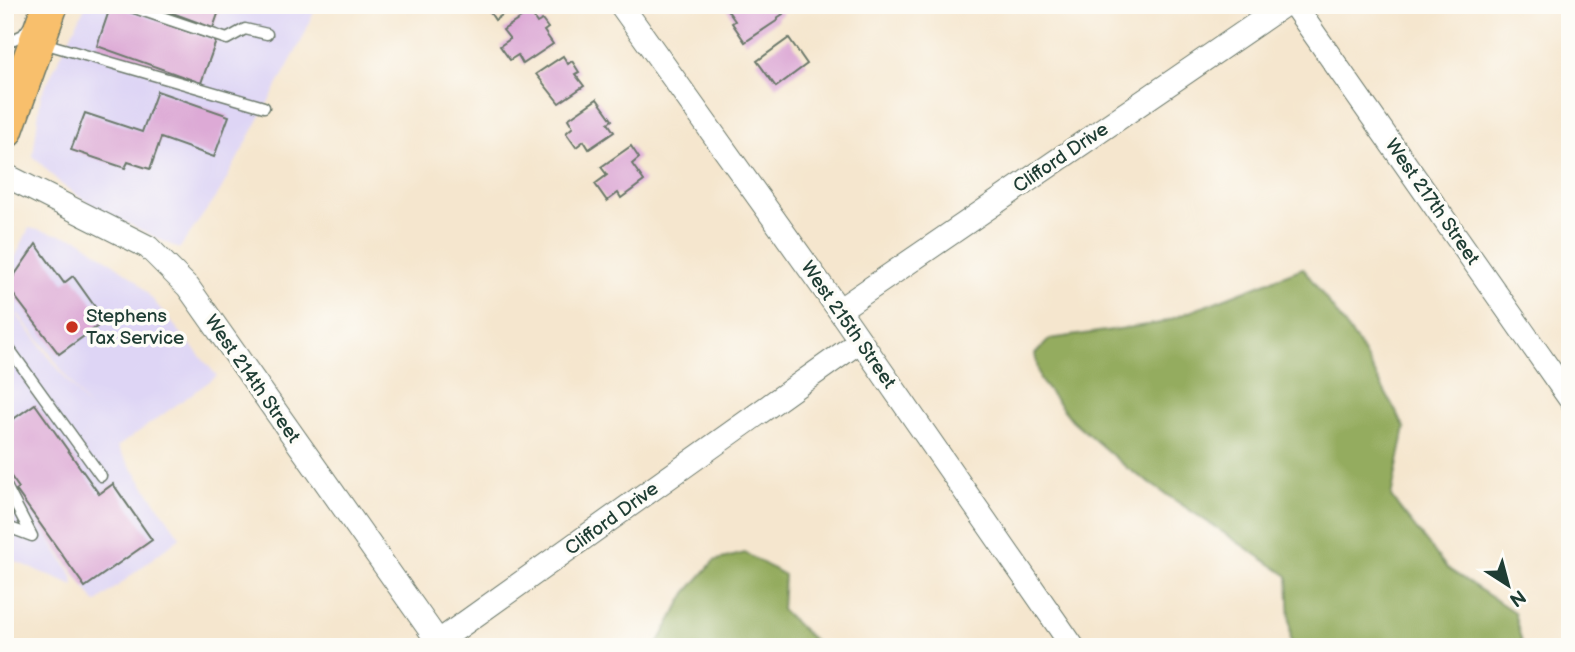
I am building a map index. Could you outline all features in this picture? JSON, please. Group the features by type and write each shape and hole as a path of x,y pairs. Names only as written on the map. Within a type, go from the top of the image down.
{"main road":[{"path":"5,131 21,42 49,5"}],"street":[{"name":"West 215th Street","path":"621,5 839,310 1073,647"},
{"name":"Clifford Drive","path":"839,310 1284,5"},
{"name":"West 217th Street","path":"1294,5 1570,399"},
{"name":"West 214th Street","path":"5,175 148,247 188,287 437,645"},
{"name":"Clifford Drive","path":"437,645 860,341"}],"lane":[{"path":"126,5 227,39 245,29 267,34"},
{"path":"21,42 264,107"},
{"path":"5,343 101,476"},
{"path":"5,484 32,536 5,526"}],"shaded area":[{"path":"86,5 317,5 302,40 220,191 179,249 93,206 61,184 33,156 41,95"},
{"path":"29,228 79,239 137,281 217,376 117,447 180,537 96,603 43,530 73,576 74,586 5,557 5,279","holes":["18,314 47,350 90,410"]}],"green space":[{"path":"1303,268 1358,343 1405,428 1391,497 1447,568 1514,612 1523,647 1291,647 1288,576 1127,468 1072,420 1040,380 1035,354 1050,339 1161,323"},
{"path":"745,553 784,575 782,610 821,647 656,647 686,593 714,561"}],"building":[{"path":"111,5 216,41 201,83 97,46"},
{"path":"151,5 213,5 212,8 219,11 213,28"},
{"path":"485,5 516,5 495,20"},
{"path":"730,5 767,5 769,8 777,5 783,14 745,42 732,23 735,21 726,8"},
{"path":"530,12 537,23 542,20 548,28 544,31 553,44 523,64 518,55 510,60 500,46 510,39 503,30"},
{"path":"789,38 807,64 776,87 757,61"},
{"path":"563,56 568,64 572,61 579,72 575,74 584,86 559,103 536,74"},
{"path":"157,91 229,116 214,157 161,138 150,169 128,162 125,168 71,150 85,113 142,132"},
{"path":"597,99 612,120 608,123 614,132 589,149 584,141 576,147 566,133 573,127 568,119"},
{"path":"631,146 639,158 632,164 644,181 621,198 618,193 607,201 595,184 607,175 601,167"},
{"path":"36,244 64,283 73,276 105,321 59,354 7,286"},
{"path":"35,404 99,494 113,484 152,540 85,587 16,490 19,488 5,468 5,425"}],"place":[{"name":"Stephens Tax Service","path":"72,327"}]}
